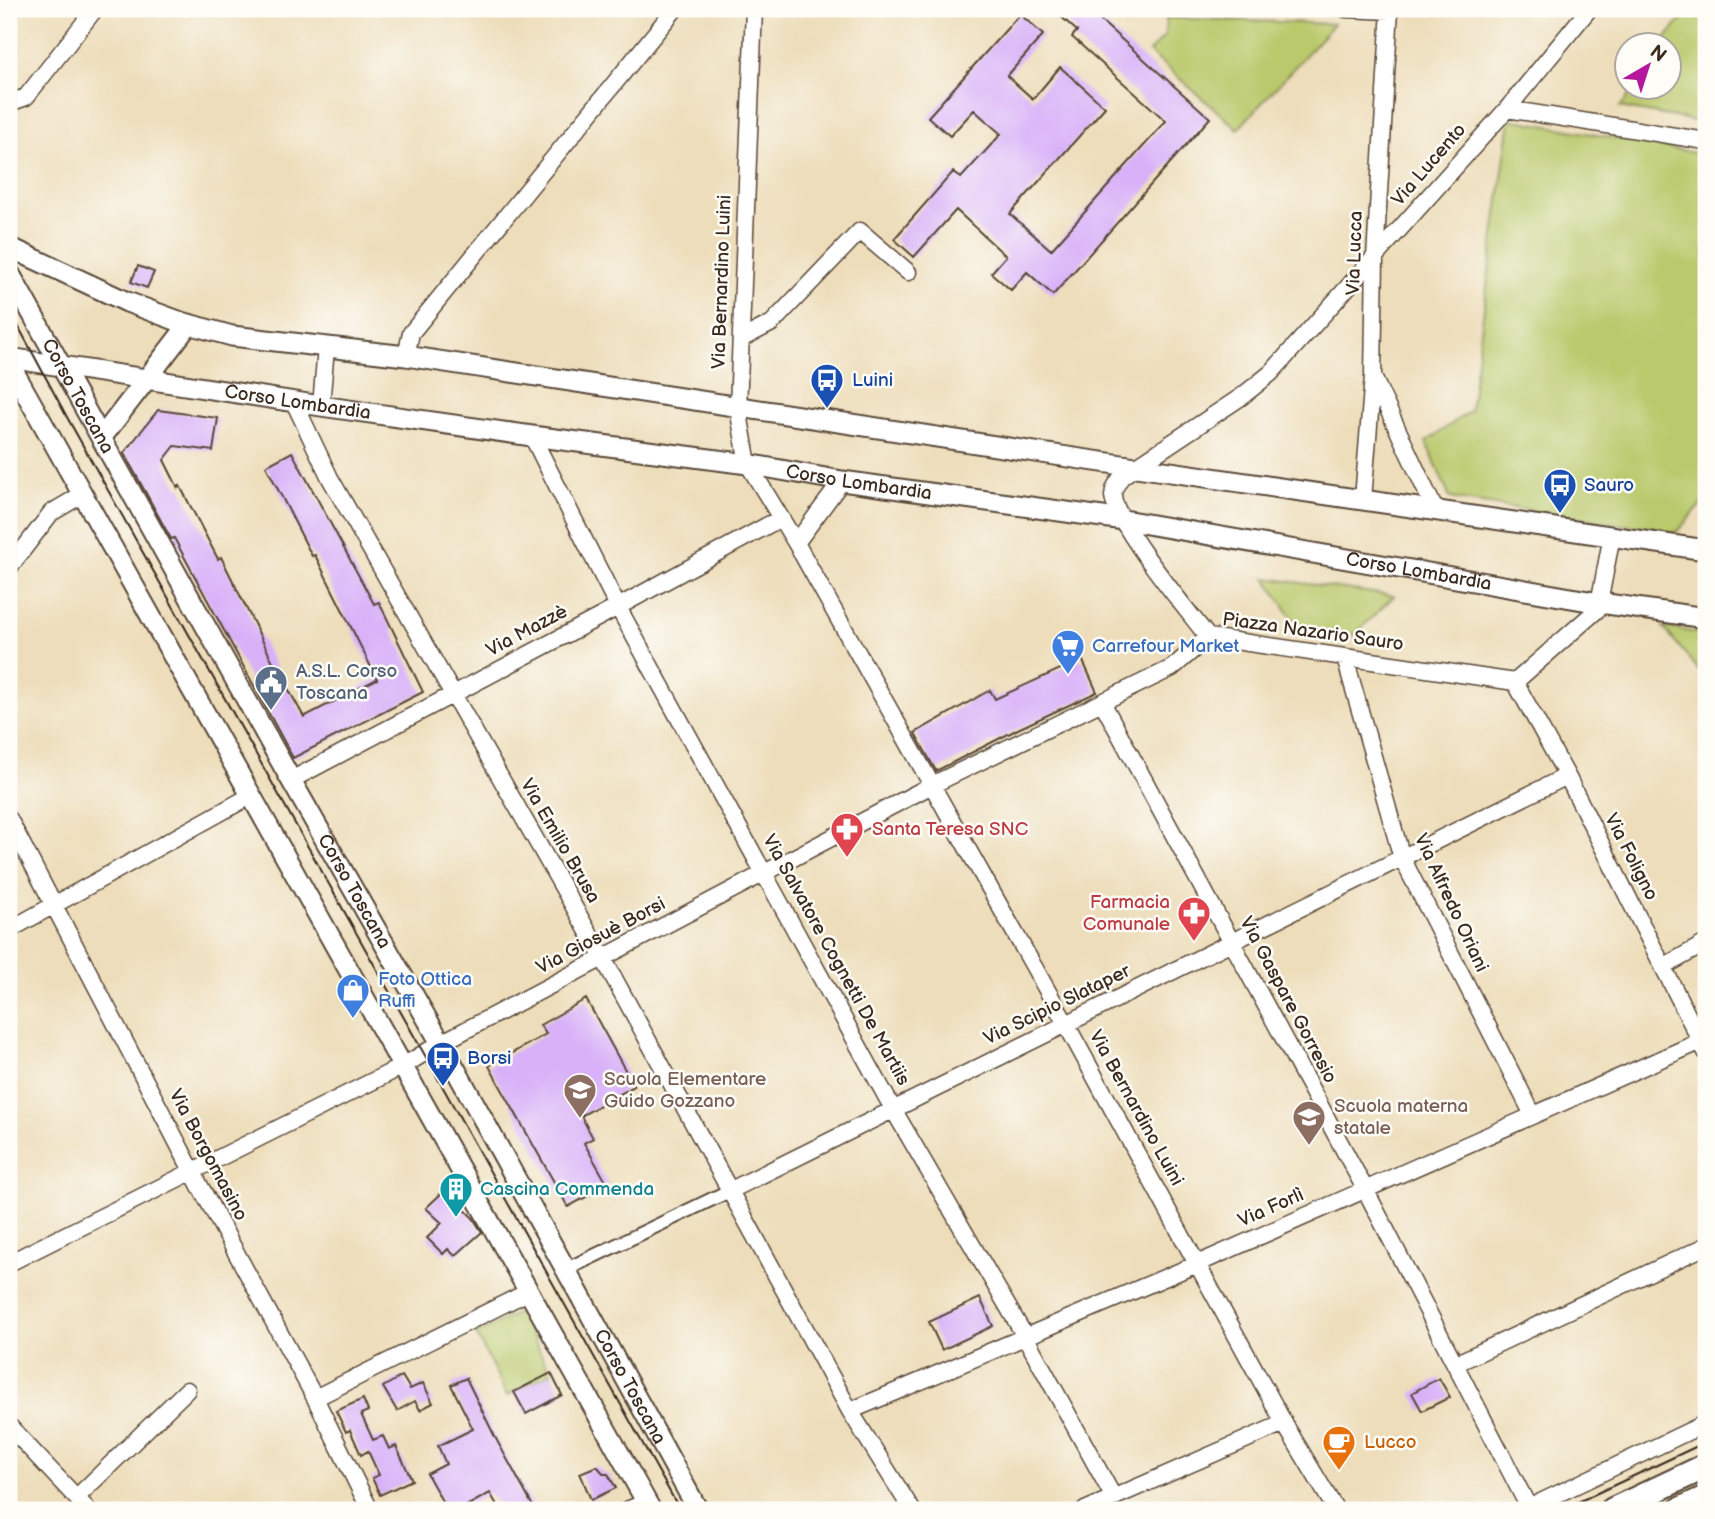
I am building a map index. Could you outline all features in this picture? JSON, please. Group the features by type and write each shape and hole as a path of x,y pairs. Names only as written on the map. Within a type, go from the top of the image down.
{"main road":[{"path":"1613,1510 1706,1466"},
{"path":"1680,1510 1706,1498"}],"street":[{"path":"9,100 26,97 95,9"},
{"path":"406,356 411,334 675,9"},
{"name":"Via Bernardino Luini","path":"754,9 738,408 748,464 796,543 1066,1024 1284,1423 1336,1510"},
{"path":"1346,9 1390,10"},
{"name":"Via Lucento","path":"1271,373 1507,109 1589,9"},
{"name":"Via Lucca","path":"1363,499 1373,376 1375,258 1390,10"},
{"path":"1507,109 1706,141"},
{"path":"741,339 772,323 860,231 908,272"},
{"path":"9,247 127,302 232,336 406,356 738,408 1706,550"},
{"name":"Corso Toscana","path":"9,272 698,1510"},
{"path":"102,437 189,324"},
{"path":"321,406 326,347"},
{"path":"9,360 648,1506 627,1510"},
{"name":"Corso Lombardia","path":"9,360 1124,520 1600,603 1706,618"},
{"name":"Piazza Nazario Sauro","path":"1271,373 1241,397 1135,467 1115,486 1113,497 1140,547 1208,638 1515,682"},
{"path":"1373,376 1435,510"},
{"name":"Via Emilio Brusa","path":"294,402 330,478 603,958 850,1411 912,1510"},
{"name":"Via Salvatore Cognetti De Martiis","path":"532,436 618,607 893,1109 1026,1338 1114,1498"},
{"path":"796,543 842,481"},
{"path":"9,568 51,513 83,494"},
{"name":"Via Mazzè","path":"290,780 781,518"},
{"path":"1515,682 1598,609 1612,536"},
{"name":"Via Giosuè Borsi","path":"9,1263 402,1066 932,785 1172,668 1208,638"},
{"name":"Via Alfredo Oriani","path":"1345,658 1402,858 1533,1115"},
{"name":"Via Foligno","path":"1515,682 1567,776 1704,1044"},
{"name":"Via Gaspare Gorresio","path":"1102,702 1365,1189 1527,1509"},
{"name":"Via Scipio Slataper","path":"565,1269 729,1191 1567,776"},
{"path":"9,930 252,795"},
{"name":"Via Borgomasino","path":"9,819 192,1171 315,1398 370,1510"},
{"path":"1663,967 1706,943"},
{"name":"Via Forlì","path":"850,1411 1026,1338 1533,1115 1704,1044"},
{"path":"1455,1364 1706,1246"},
{"path":"315,1398 530,1291"},
{"path":"76,1497 187,1390"},
{"path":"1085,1510 1284,1423"},
{"path":"1527,1509 1706,1423"},
{"path":"9,1426 88,1510"}],"green space":[{"path":"1690,9 1706,9 1706,123 1620,107 1624,102 1684,102 1684,32 1671,32"},
{"path":"1166,18 1334,24 1238,129 1149,52 1165,36"},
{"path":"1510,119 1706,155 1706,499 1676,533 1450,498 1426,442 1470,411"},
{"path":"1266,578 1394,596 1351,638 1301,632"},
{"path":"1663,627 1706,634 1706,679"},
{"path":"520,1312 551,1373 507,1396 476,1334"}],"building":[{"path":"1056,12 1092,13 1210,118 1053,295 1027,272 1011,290 991,273 1006,256 956,210 914,257 894,239 953,172 961,178 1001,134 974,110 950,136 928,117 1020,14 1043,35 1007,76 1033,99 1060,67 1105,107 1010,214 1051,250 1166,121 1072,37 1077,31"},
{"path":"138,266 154,272 147,288 131,282"},
{"path":"158,410 218,418 213,451 175,446 164,460 218,559 221,557 273,662 304,717 377,679 315,555 312,556 266,466 292,452 374,604 379,602 423,692 293,758 174,538 171,539 124,453"},
{"path":"1082,659 1097,692 936,771 915,733 990,690 995,699"},
{"path":"586,999 634,1086 581,1116 593,1138 584,1143 608,1185 568,1207 489,1066 546,1034 540,1025"},
{"name":"Cascina Commenda","path":"445,1190 473,1218 482,1232 455,1256 448,1249 443,1254 427,1238 442,1223 426,1208"},
{"path":"980,1298 993,1326 942,1350 929,1322"},
{"path":"551,1373 562,1395 526,1414 514,1392"},
{"path":"402,1376 410,1389 423,1383 433,1403 420,1410 415,1401 397,1411 383,1387"},
{"path":"466,1378 535,1510 500,1510 490,1493 459,1510 447,1510 427,1474 446,1464 438,1446 473,1429 451,1385"},
{"path":"1439,1378 1450,1397 1422,1411 1412,1393"},
{"path":"363,1399 368,1411 361,1414 373,1440 383,1436 389,1449 396,1446 412,1480 380,1495 372,1478 379,1475 368,1451 361,1455 350,1430 346,1432 336,1411"},
{"path":"597,1466 604,1474 608,1474 616,1488 591,1500 580,1473"}],"tram line":[{"path":"9,309 68,419 680,1510"},
{"path":"1561,1510 1706,1442"}],"place":[{"name":"Luini","path":"827,410"},
{"name":"Sauro","path":"1560,515"},
{"name":"Carrefour Market","path":"1068,676"},
{"name":"A.S.L. Corso Toscana","path":"271,712"},
{"name":"Santa Teresa SNC","path":"847,859"},
{"name":"Farmacia Comunale","path":"1194,943"},
{"name":"Foto Ottica Ruffi","path":"353,1020"},
{"name":"Borsi","path":"443,1088"},
{"name":"Scuola Elementare Guido Gozzano","path":"580,1120"},
{"name":"Scuola materna statale","path":"1309,1147"},
{"name":"Cascina Commenda","path":"456,1219"},
{"name":"Lucco","path":"1339,1472"}]}
